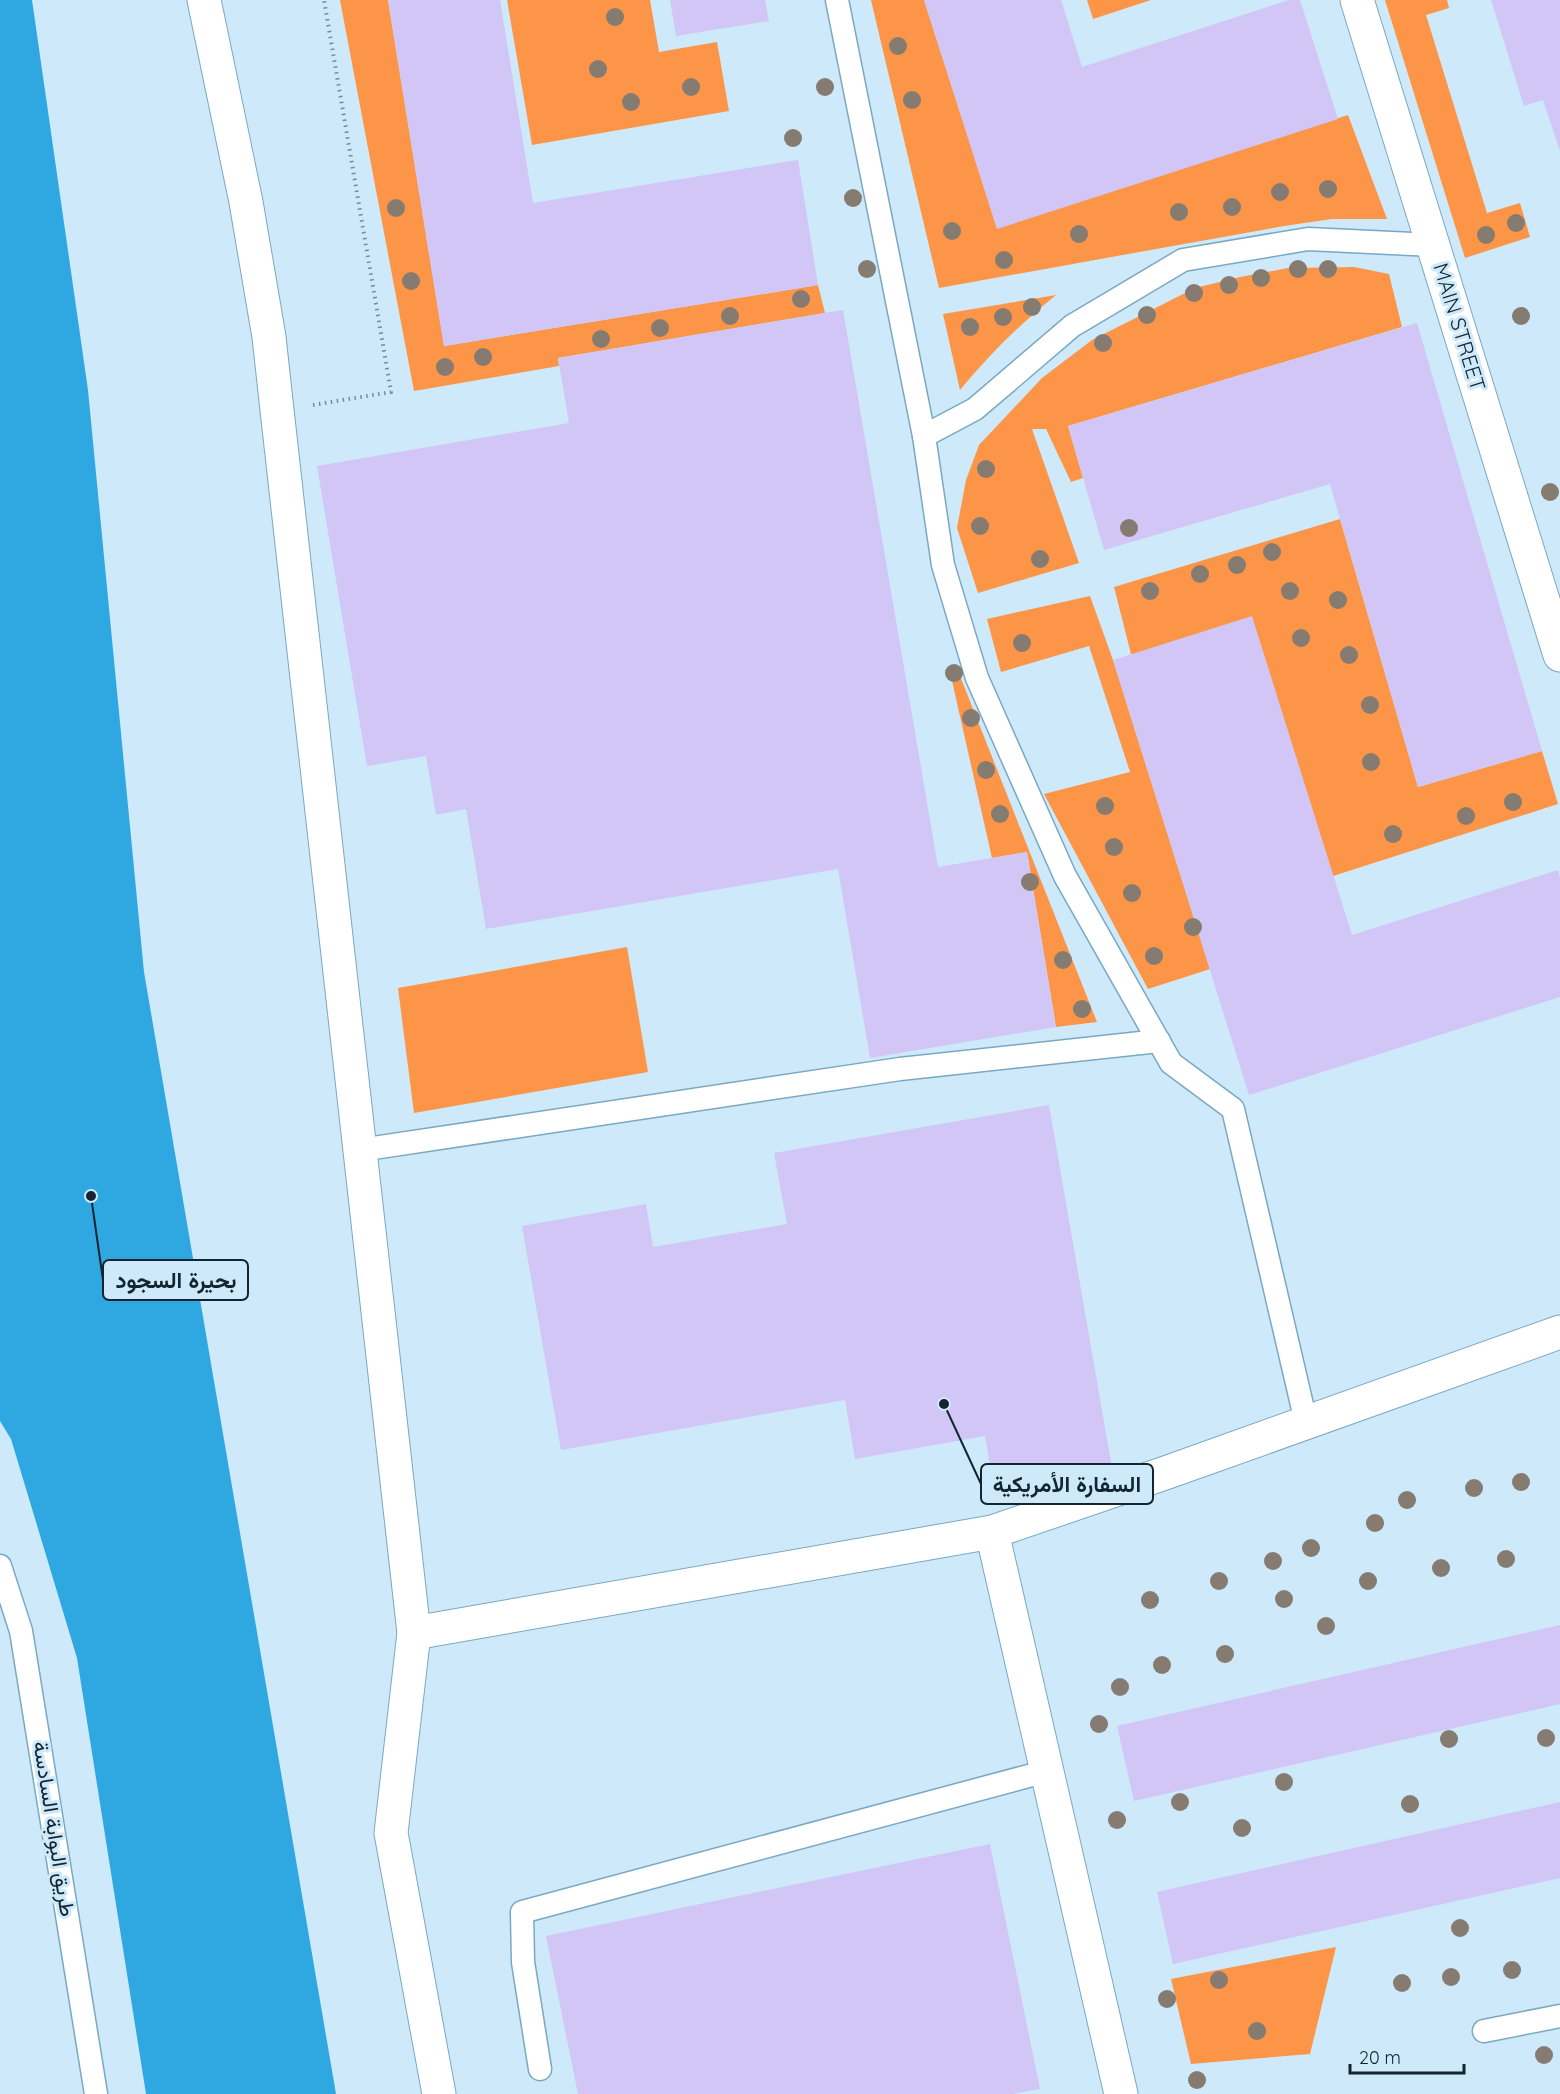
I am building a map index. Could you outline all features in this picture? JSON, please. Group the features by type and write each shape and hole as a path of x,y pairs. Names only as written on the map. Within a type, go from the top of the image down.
{"street":[{"path":"204,0 246,202 269,337 414,1633 391,1833 439,2094"},
{"name":"MAIN STREET","path":"1357,0 1560,655"},
{"path":"414,1633 992,1532 1560,1332"},
{"path":"992,1532 1121,2094"}],"lane":[{"path":"837,0 924,436 943,565 976,678 1065,876 1171,1063 1233,1109 1306,1422"},
{"path":"924,436 975,410 1072,326 1183,260 1308,239 1433,245"},
{"path":"360,1150 900,1069 1159,1041"},
{"name":"طريق البوابة السادسة","path":"0,1566 21,1631 96,2094"},
{"path":"540,2069 523,1962 522,1912 1047,1771"},
{"path":"1484,2031 1560,2016"}],"path":[{"path":"277,410 391,392 324,0"}],"shaded area":[{"path":"340,0 388,0 444,346 818,285 825,313 558,358 559,366 414,391"},
{"path":"507,0 650,0 659,52 717,42 729,111 532,145"},
{"path":"871,0 924,0 997,228 1348,115 1387,219 1332,219 1284,226 939,288"},
{"path":"1087,0 1151,0 1093,19"},
{"path":"1385,0 1447,0 1449,8 1426,15 1487,213 1520,203 1530,237 1465,258"},
{"path":"1354,267 1389,274 1402,327 1068,426 1083,478 1071,482 1046,429 1032,429 1079,563 978,593 957,528 966,480 979,445 1042,378 1092,340 1195,288 1288,268"},
{"path":"1056,295 1005,340 960,390 943,314"},
{"path":"1340,519 1418,787 1542,751 1558,804 1333,876 1131,654 1114,587"},
{"path":"1090,596 1113,660 1210,969 1148,989 1044,794 1130,772 1089,646 1001,672 987,619"},
{"path":"958,671 1097,1022 1056,1027 1027,852 992,858 950,672"},
{"path":"627,947 648,1072 414,1113 398,988"},
{"path":"1336,1947 1310,2054 1191,2064 1171,1979"}],"water":[{"path":"0,0 32,0 88,390 144,972 336,2094 146,2094 77,1658 11,1439 0,1421"}],"building":[{"path":"388,0 500,0 533,203 798,160 818,285 444,346"},
{"path":"670,0 765,0 769,21 676,36"},
{"path":"924,0 1061,0 1082,67 1289,0 1300,0 1338,119 997,229"},
{"path":"1491,0 1560,0 1560,151 1543,100 1524,106"},
{"path":"843,310 938,867 1027,852 1056,1027 870,1058 838,869 486,929 466,809 436,815 426,756 367,766 317,466 569,423 558,358"},
{"path":"1417,323 1542,751 1418,787 1330,484 1104,550 1068,426"},
{"path":"1252,616 1352,935 1558,870 1560,877 1560,997 1249,1095 1113,660"},
{"path":"1049,1105 1113,1474 995,1494 985,1436 855,1459 845,1400 561,1450 522,1226 646,1204 653,1247 787,1224 774,1153"},
{"path":"1560,1625 1560,1704 1134,1801 1117,1726"},
{"path":"1560,1802 1560,1878 1173,1964 1157,1892"},
{"path":"990,1844 1040,2089 1013,2094 578,2094 546,1936"}],"place":[{"name":"بحيرة السجود","path":"91,1196"},
{"name":"السفارة الأمريكية","path":"944,1404"}]}
